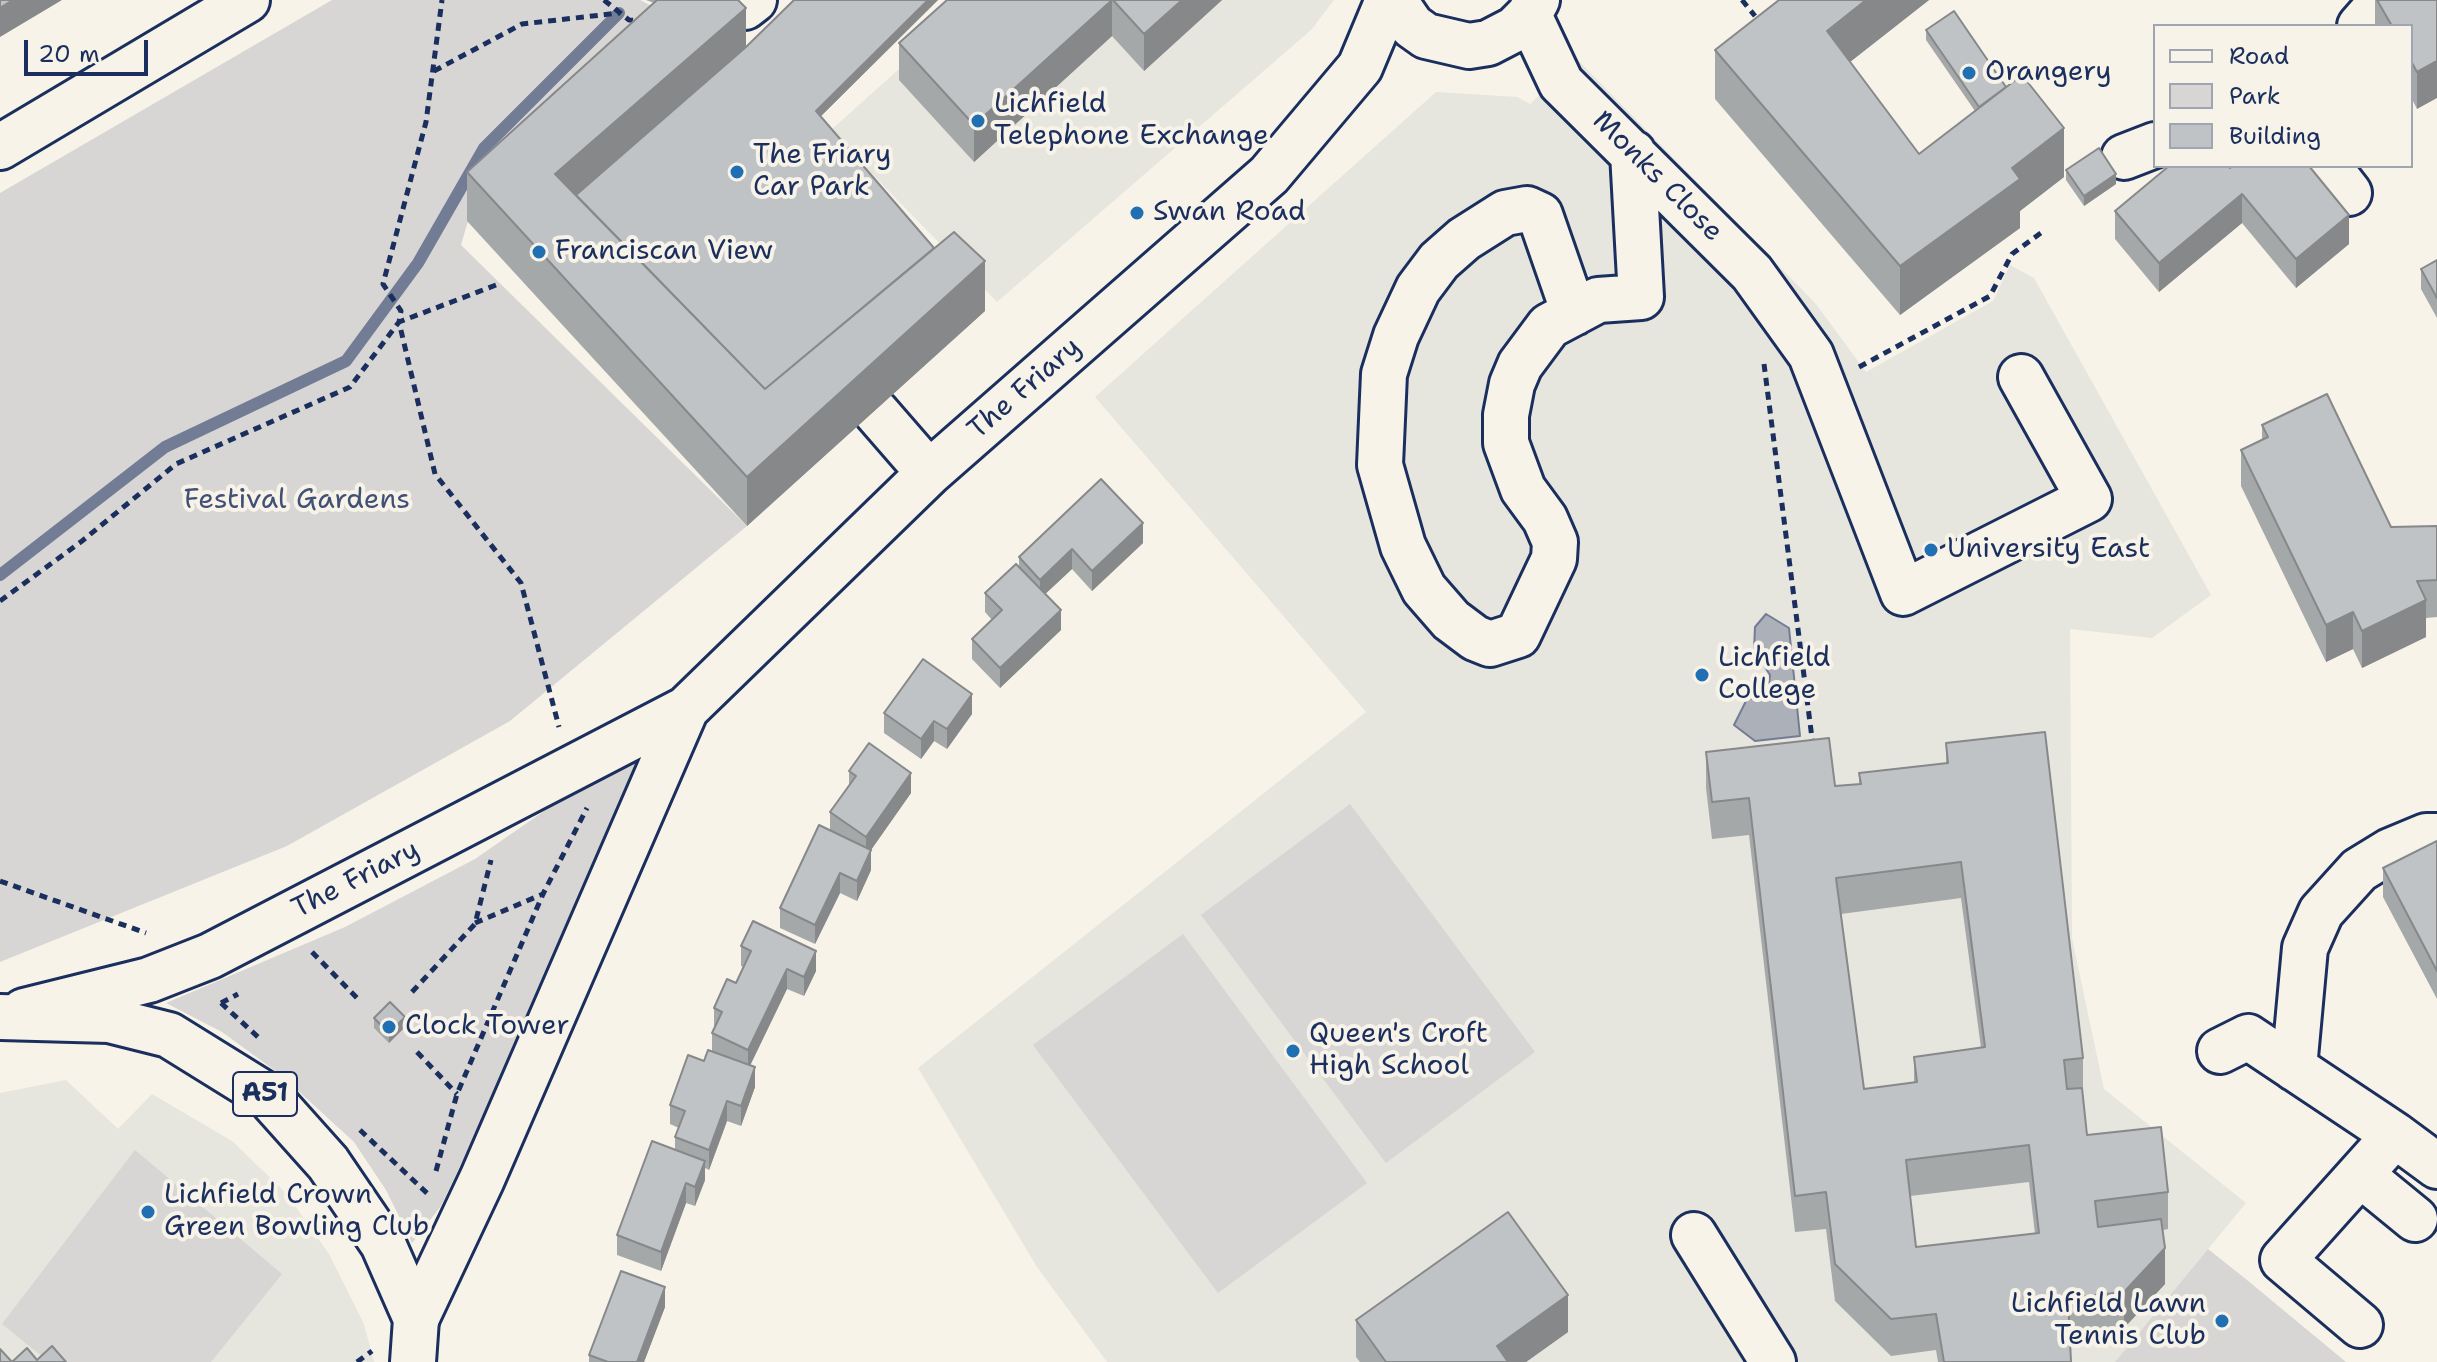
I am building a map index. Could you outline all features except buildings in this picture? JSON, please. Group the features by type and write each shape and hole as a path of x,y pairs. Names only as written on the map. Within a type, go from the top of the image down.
{"main road":[{"path":"0,147 247,0"},
{"name":"The Friary","path":"5,1016 149,980 210,956 686,709 929,473 1269,175 1360,67 1388,0"},
{"path":"1394,0 1412,26 1426,36 1469,46 1561,83"},
{"path":"2362,24 2383,0"},
{"path":"1469,46 1488,43 1515,29 1533,7"},
{"path":"1533,7 1561,83"},
{"name":"The Friary","path":"1360,67 1426,36"},
{"name":"Monks Close","path":"1561,83 1752,273 1811,355 1903,593 2089,499 2021,377"},
{"path":"1574,313 1540,215 1527,209 1505,213 1464,239 1425,279 1396,336 1384,374 1380,465 1403,546 1424,589 1475,638 1490,644 1518,635 1554,559 1555,542 1545,519 1523,489 1506,443 1506,415 1512,384 1534,343 1549,326 1574,313 1598,300 1641,297 1633,153"},
{"path":"876,412 929,473"},
{"name":"The Friary","path":"413,1362 416,1319 482,1179 686,709"},
{"path":"2294,1068 2305,948 2321,912 2359,870 2390,851 2426,836 2437,836"},
{"name":"The Friary","path":"5,1016 109,1020 169,1035 269,1097 328,1163 383,1244 416,1319"},
{"path":"2220,1051 2248,1037 2437,1166"},
{"path":"2360,1325 2283,1260 2395,1135"},
{"path":"2360,1174 2415,1219"},
{"path":"1694,1235 1773,1362"}],"path":[{"path":"442,0 426,122 383,284 401,311 399,322 435,474 521,583 562,735"},
{"path":"604,0 629,20 654,21"},
{"path":"1742,0 1755,16"},
{"path":"433,72 522,24 619,13"},
{"path":"1823,387 1990,296 2012,254 2045,230"},
{"path":"0,601 82,541 176,464 350,387 399,322 496,285"},
{"path":"1762,350 1814,751"},
{"path":"429,1195 457,1094 543,894 589,805 575,813"},
{"path":"475,924 492,857 478,865"},
{"path":"0,881 210,956"},
{"path":"412,992 475,924 543,894"},
{"path":"299,959 326,945"},
{"path":"312,952 359,1000"},
{"path":"221,1003 247,989"},
{"path":"417,1052 457,1094"}],"shaded area":[{"path":"976,0 1334,0 1311,30 997,302 830,131"},
{"name":"Lichfield College","path":"1577,59 1816,304 1866,372 1993,301 2010,265 2034,278 2211,595 2152,638 2070,629 2072,938 2104,1089 2246,1203 2115,1362 1107,1362 1037,1267 918,1068 1366,712 1095,397 1436,92 1517,97 1530,104"},
{"path":"1766,614 1789,628 1800,736 1755,741 1734,725 1747,699 1767,698 1770,675 1754,650 1755,627"},
{"path":"66,1080 118,1129 152,1094 232,1141 286,1193 329,1254 364,1324 374,1362 0,1362 0,1093"}],"green space":[{"name":"Festival Gardens","path":"332,0 640,0 654,7 474,200 461,245 747,526 510,721 287,846 0,962 0,193"},
{"path":"625,755 647,771 441,1206 412,1243 386,1190 354,1142 281,1075 222,1032 166,1003 345,927 475,859"},
{"path":"1350,804 1535,1052 1386,1163 1201,915"},
{"path":"1183,934 1367,1183 1218,1293 1033,1045"},
{"name":"Lichfield Crown Green Bowling Club","path":"135,1150 282,1274 211,1362 49,1362 2,1324"},
{"name":"Lichfield Lawn Tennis Club","path":"2208,1249 2247,1280 2346,1362 2115,1362"}],"waterway":[{"path":"0,575 165,447 346,361 418,263 484,148 619,13"}],"place":[{"name":"Orangery","path":"1969,73"},
{"name":"Lichfield Telephone Exchange","path":"978,121"},
{"name":"The Friary Car Park","path":"737,172"},
{"name":"Swan Road","path":"1137,213"},
{"name":"Franciscan View","path":"539,252"},
{"name":"University East","path":"1931,550"},
{"name":"Lichfield College","path":"1702,675"},
{"name":"Clock Tower","path":"389,1027"},
{"name":"Queen's Croft High School","path":"1293,1051"},
{"name":"Lichfield Crown Green Bowling Club","path":"148,1212"},
{"name":"Lichfield Lawn Tennis Club","path":"2222,1321"}]}
